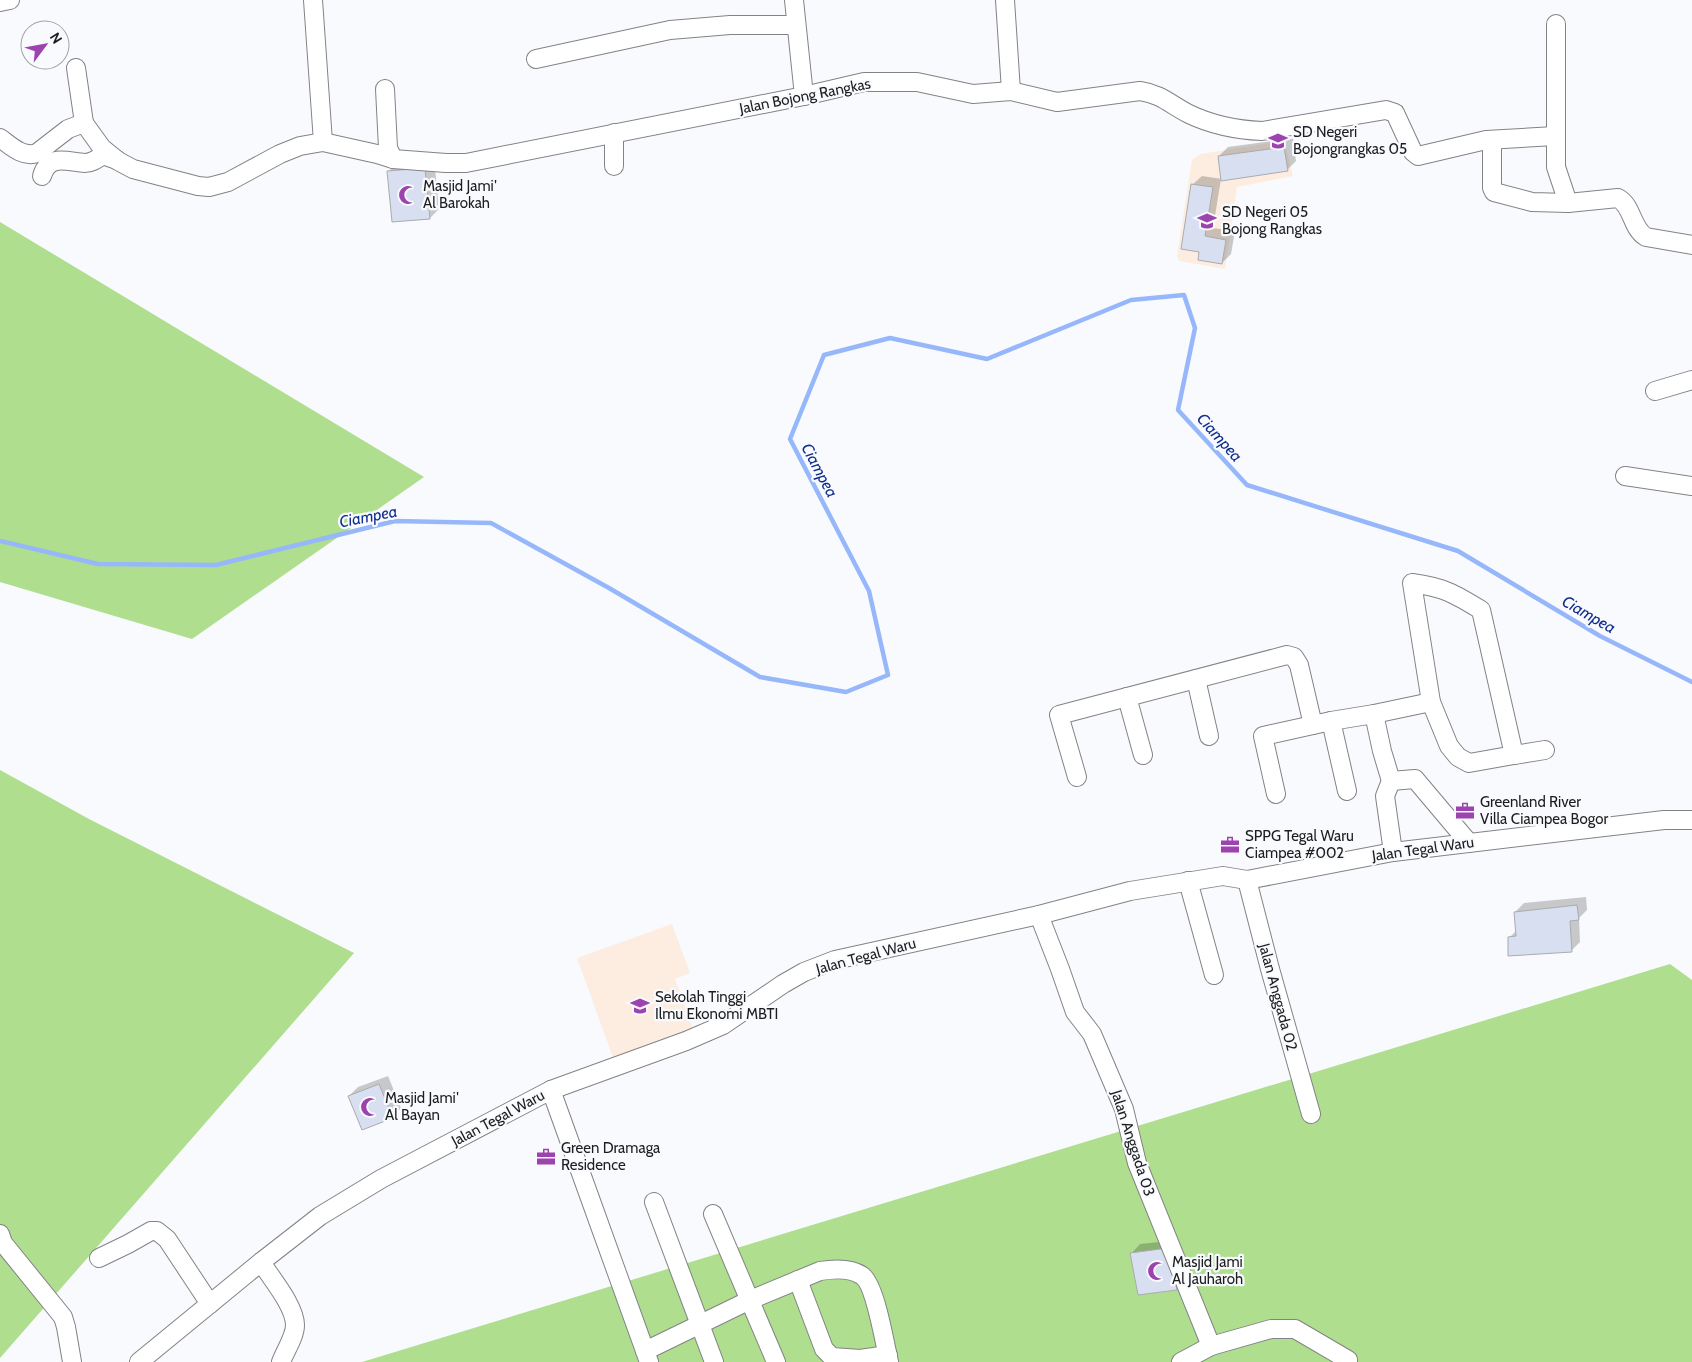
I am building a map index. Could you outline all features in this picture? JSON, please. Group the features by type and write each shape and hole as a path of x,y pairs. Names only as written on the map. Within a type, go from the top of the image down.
{"street":[{"path":"0,2 10,0"},
{"path":"313,0 324,142"},
{"path":"794,0 804,96"},
{"path":"1005,0 1011,91"},
{"path":"1556,24 1556,167 1568,203"},
{"path":"536,59 670,30 721,26 796,25"},
{"path":"0,138 23,154 32,155 68,129 84,123 76,68"},
{"name":"Jalan Bojong Rangkas","path":"84,123 102,148 133,170 178,182 210,187 228,182 280,154 300,146 324,142 392,159 446,164 466,163 804,96 864,82 917,82 973,94 1011,91 1056,102 1140,91 1153,93 1190,115 1217,125 1248,131 1262,131 1386,110 1395,114 1413,152 1418,156 1490,140 1555,136"},
{"path":"385,89 388,148 392,159"},
{"path":"614,133 614,166"},
{"path":"1490,140 1492,148 1492,188 1494,192 1532,202 1568,203 1618,198 1624,202 1634,224 1646,238 1692,245"},
{"path":"42,176 44,168 52,162 65,160 86,163 103,155 118,161"},
{"path":"1655,391 1692,380"},
{"path":"1626,476 1692,486"},
{"path":"1514,755 1481,610 1457,595 1434,586 1412,583 1431,702 1449,746 1458,757 1469,763 1544,750"},
{"path":"1077,778 1059,715 1287,655 1294,657 1299,665 1313,725"},
{"path":"1196,679 1209,736"},
{"path":"1127,697 1143,755"},
{"path":"1276,794 1263,736 1431,702"},
{"path":"1374,714 1391,781 1385,796 1393,852"},
{"path":"1331,721 1347,790"},
{"path":"1391,781 1415,779 1469,843"},
{"name":"Jalan Tegal Waru","path":"139,1362 320,1216 360,1192 551,1090 708,1032 737,1016 804,972 835,960 1039,915 1130,891 1188,881 1223,876 1247,880 1393,852 1664,820 1692,820"},
{"name":"Jalan Anggada 02","path":"1247,880 1311,1114"},
{"path":"1188,881 1214,975"},
{"name":"Jalan Anggada 03","path":"1039,915 1075,1012 1092,1034 1124,1109 1137,1163 1211,1346"},
{"path":"551,1090 647,1356 700,1325 750,1300 798,1280 820,1271 831,1270 861,1274 866,1279 872,1291 888,1358 861,1361 832,1357 824,1349 798,1280"},
{"path":"654,1202 714,1362"},
{"path":"713,1214 776,1362"},
{"path":"99,1258 151,1230 157,1231 167,1239 210,1304"},
{"path":"0,1234 4,1243 63,1317 72,1362"},
{"path":"261,1262 290,1308 294,1318 294,1332 281,1362"},
{"path":"1180,1362 1211,1346 1271,1329 1295,1329 1348,1360 1348,1362"}],"shaded area":[{"name":"SD Negeri 05 Bojong Rangkas","path":"1284,141 1293,176 1237,187 1225,269 1179,261 1177,256 1192,160 1200,154"},
{"name":"Sekolah Tinggi Ilmu Ekonomi MBTI","path":"672,924 690,973 675,979 695,1034 615,1063 577,958"}],"green space":[{"path":"0,222 424,477 192,639 0,582"},
{"path":"0,770 89,819 354,953 0,1358"},
{"path":"1670,964 1692,980 1692,1362 362,1362"}],"building":[{"path":"1284,147 1288,171 1221,181 1218,156"},
{"name":"Masjid Jami' Al Barokah","path":"425,168 430,219 392,222 387,171"},
{"path":"1191,184 1213,187 1205,236 1226,240 1222,264 1198,260 1199,252 1181,249"},
{"path":"1577,905 1579,920 1570,921 1572,952 1508,956 1508,937 1516,936 1514,912"},
{"name":"Masjid Jami' Al Bayan","path":"379,1084 393,1118 362,1130 348,1096"},
{"path":"1168,1248 1177,1290 1138,1295 1130,1253"}],"waterway":[{"name":"Ciampea","path":"0,541 98,564 216,565 395,521 491,523 609,588 760,677 846,692 888,675 869,591 790,439 824,355 890,338 987,359 1131,300 1184,295 1195,328 1178,410 1247,485 1458,551 1600,636 1692,682"}],"place":[{"name":"SD Negeri Bojongrangkas 05","path":"1278,141"},
{"name":"Masjid Jami' Al Barokah","path":"408,195"},
{"name":"SD Negeri 05 Bojong Rangkas","path":"1207,221"},
{"name":"Greenland River Villa Ciampea Bogor","path":"1465,811"},
{"name":"SPPG Tegal Waru Ciampea #002","path":"1230,845"},
{"name":"Sekolah Tinggi Ilmu Ekonomi MBTI","path":"640,1006"},
{"name":"Masjid Jami' Al Bayan","path":"370,1107"},
{"name":"Green Dramaga Residence","path":"546,1157"},
{"name":"Masjid Jami Al Jauharoh","path":"1157,1271"}]}
